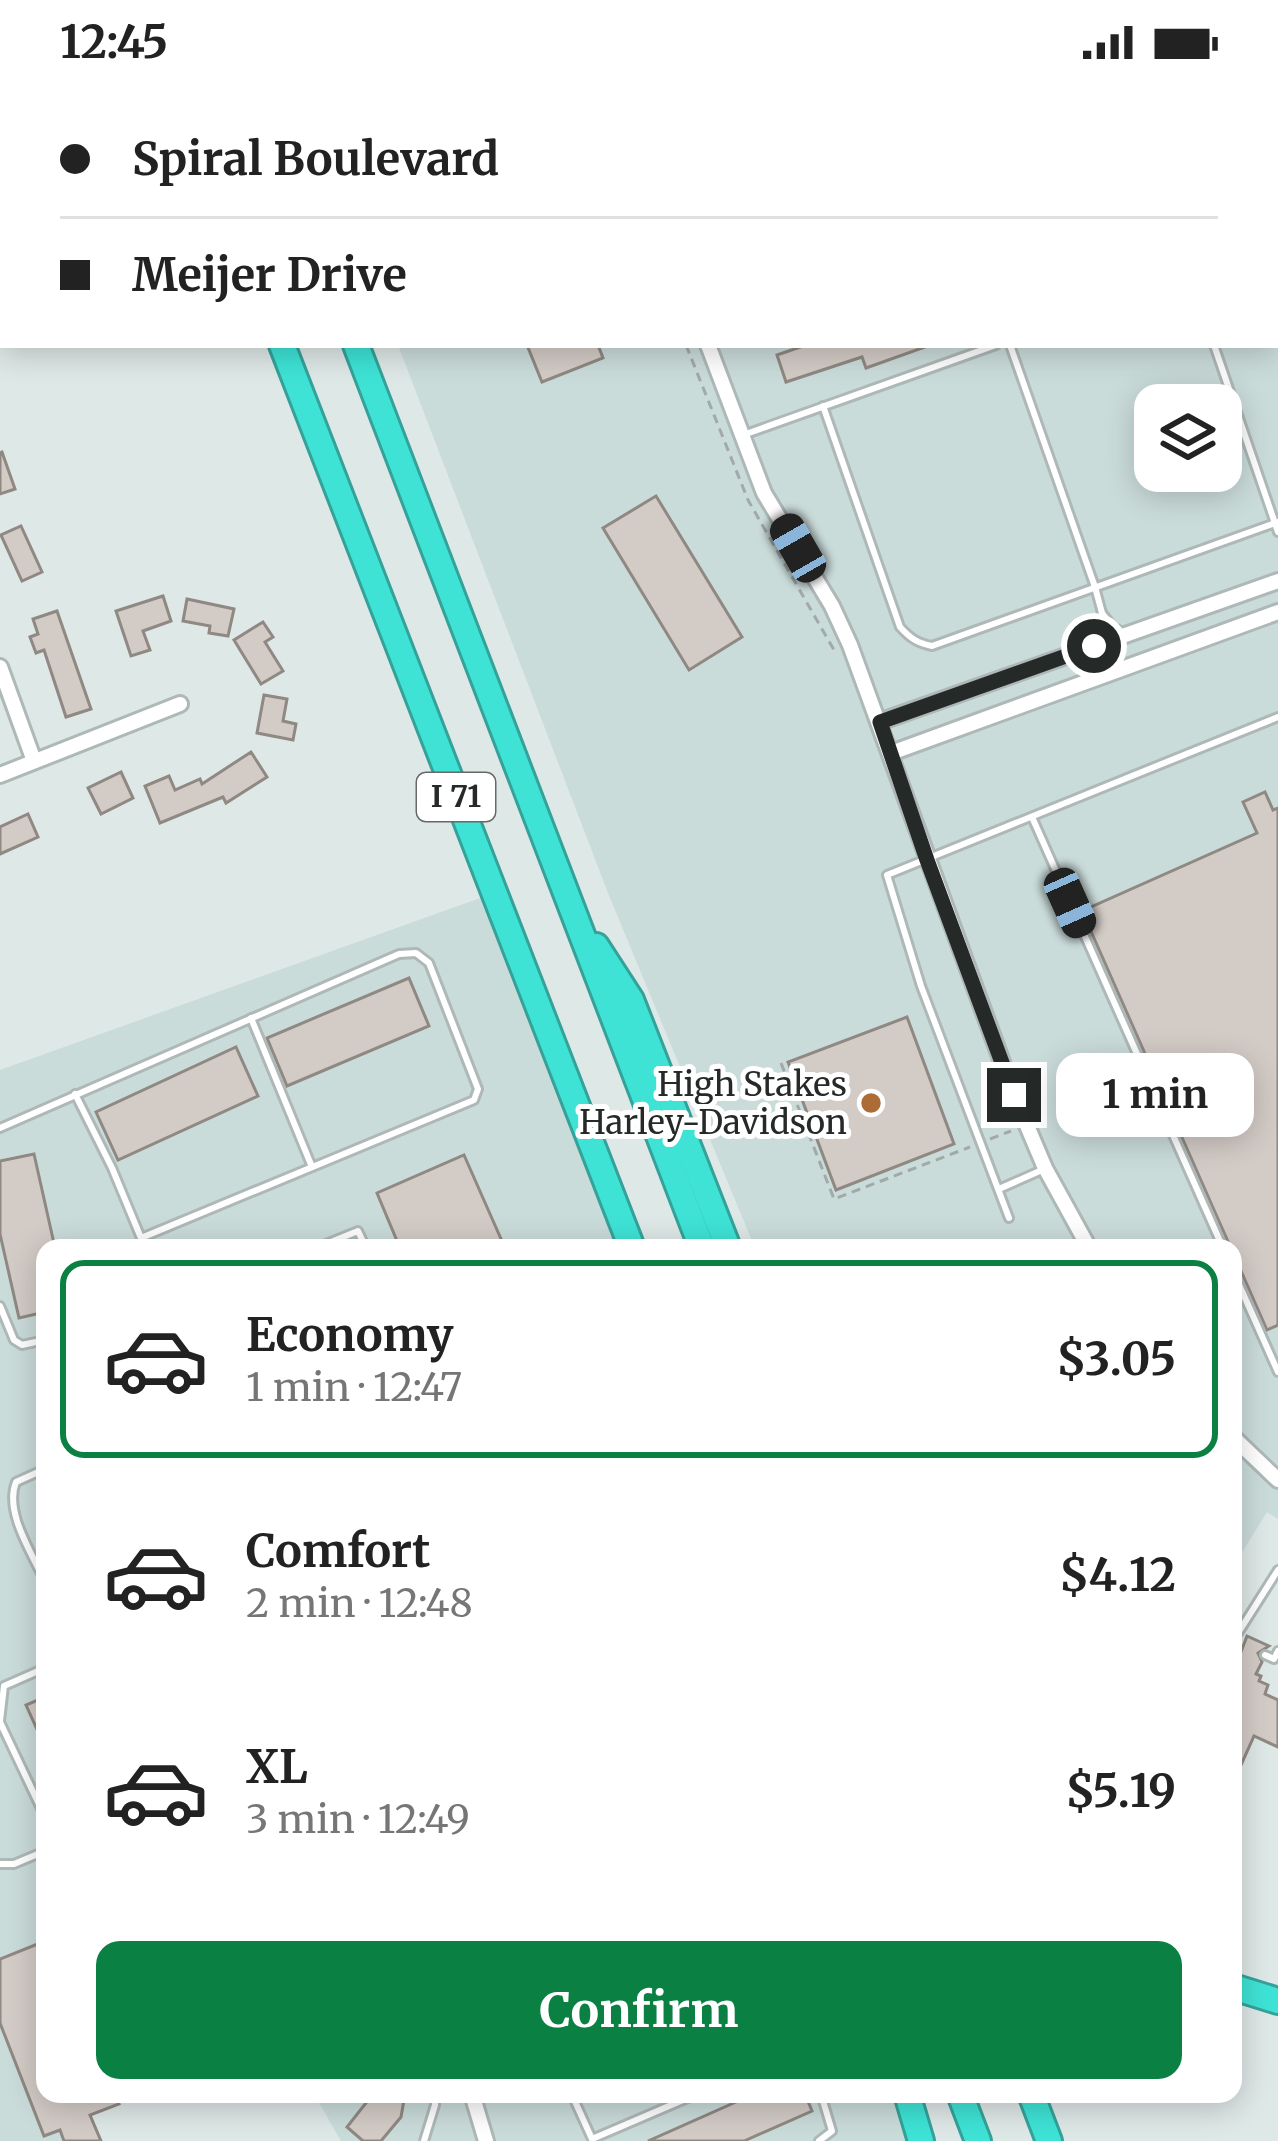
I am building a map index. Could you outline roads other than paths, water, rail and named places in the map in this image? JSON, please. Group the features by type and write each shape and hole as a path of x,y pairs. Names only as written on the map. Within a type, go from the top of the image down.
{"highway":[{"name":"I 71","path":"283,348 629,1239"},
{"name":"I 71","path":"357,348 698,1239"},
{"path":"568,904 631,1000 724,1239"},
{"path":"1242,1990 1278,2001"},
{"path":"910,2103 921,2141"},
{"path":"963,2103 978,2141"},
{"path":"1034,2103 1049,2141"}],"street":[{"path":"709,348 764,494 832,606 880,722 1014,1095 1045,1168 1084,1239"},
{"path":"880,722 1278,581"},
{"path":"891,753 1278,611"},
{"path":"0,667 34,761"},
{"path":"0,775 180,704"},
{"path":"1242,1446 1278,1480"},
{"path":"475,2103 486,2141"}],"lane":[{"path":"743,435 988,348"},
{"path":"1011,348 1102,614 1127,635"},
{"path":"824,406 900,627 910,638 932,646 1277,525 1215,348"},
{"path":"1094,646 1102,614"},
{"path":"1009,1218 917,974 887,875 1278,717"},
{"path":"1032,817 1219,1239"},
{"path":"0,1128 75,1094 399,954 416,953 429,963 478,1090 474,1100 141,1238 75,1094"},
{"path":"251,1018 312,1167"},
{"path":"999,1189 1045,1168"},
{"path":"338,1239 358,1231 362,1239"},
{"path":"1242,1291 1278,1372"},
{"path":"0,1306 14,1340 22,1345 36,1342"},
{"path":"36,1473 16,1482 12,1509 36,1562"},
{"path":"1242,1627 1278,1570"},
{"path":"1265,1655 1274,1659 1278,1651"},
{"path":"36,1672 4,1685 0,1721 36,1797"},
{"path":"0,1864 36,1855"},
{"path":"424,2141 435,2103"},
{"path":"579,2103 592,2140 676,2103"},
{"path":"819,2141 833,2136 824,2103"}],"place":[{"name":"High Stakes Harley-Davidson","path":"871,1103"}]}
